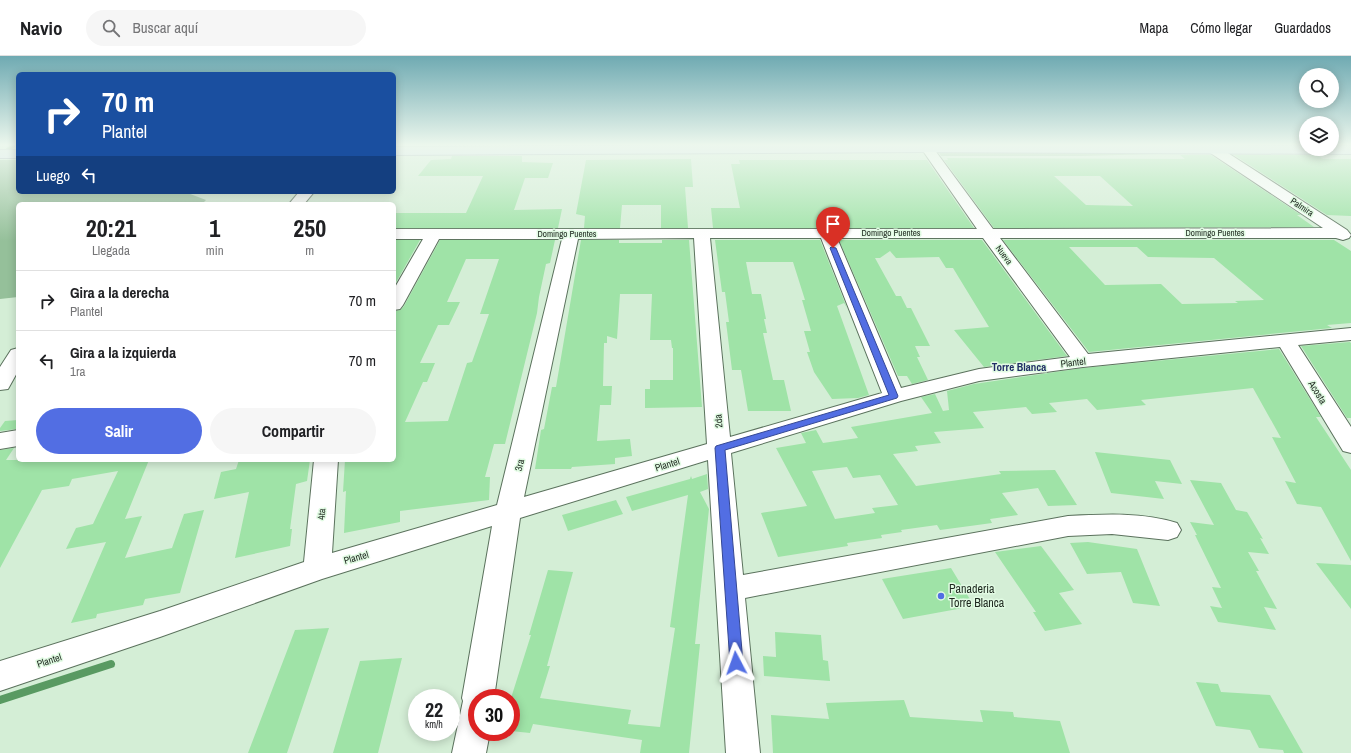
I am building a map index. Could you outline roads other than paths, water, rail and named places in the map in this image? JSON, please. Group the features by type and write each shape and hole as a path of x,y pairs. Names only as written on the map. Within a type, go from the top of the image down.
{"street":[{"name":"Nueva","path":"947,177 1083,361"},
{"name":"Palmira","path":"1257,177 1344,231"},
{"path":"298,202 305,194"},
{"name":"Domingo Puentes","path":"396,234 1344,231"},
{"name":"3ra","path":"479,689 508,512 571,233"},
{"name":"2da","path":"702,233 743,753"},
{"path":"827,233 894,396"},
{"path":"396,301 434,234"},
{"name":"Plantel","path":"0,676 160,624 317,569 894,396 979,374 1083,361 1351,334"},
{"name":"Acosta","path":"1284,340 1351,445"},
{"path":"0,384 16,357"},
{"path":"0,441 16,438"},
{"name":"4ta","path":"317,569 326,462"},
{"path":"731,589 1068,526 1112,524 1168,530"},
{"path":"469,753 471,741"}],"waterway":[{"path":"0,700 111,664"}],"place":[{"name":"Panaderia Torre Blanca","path":"941,596"}],"district":[{"name":"Torre Blanca","path":"1019,367"}]}
